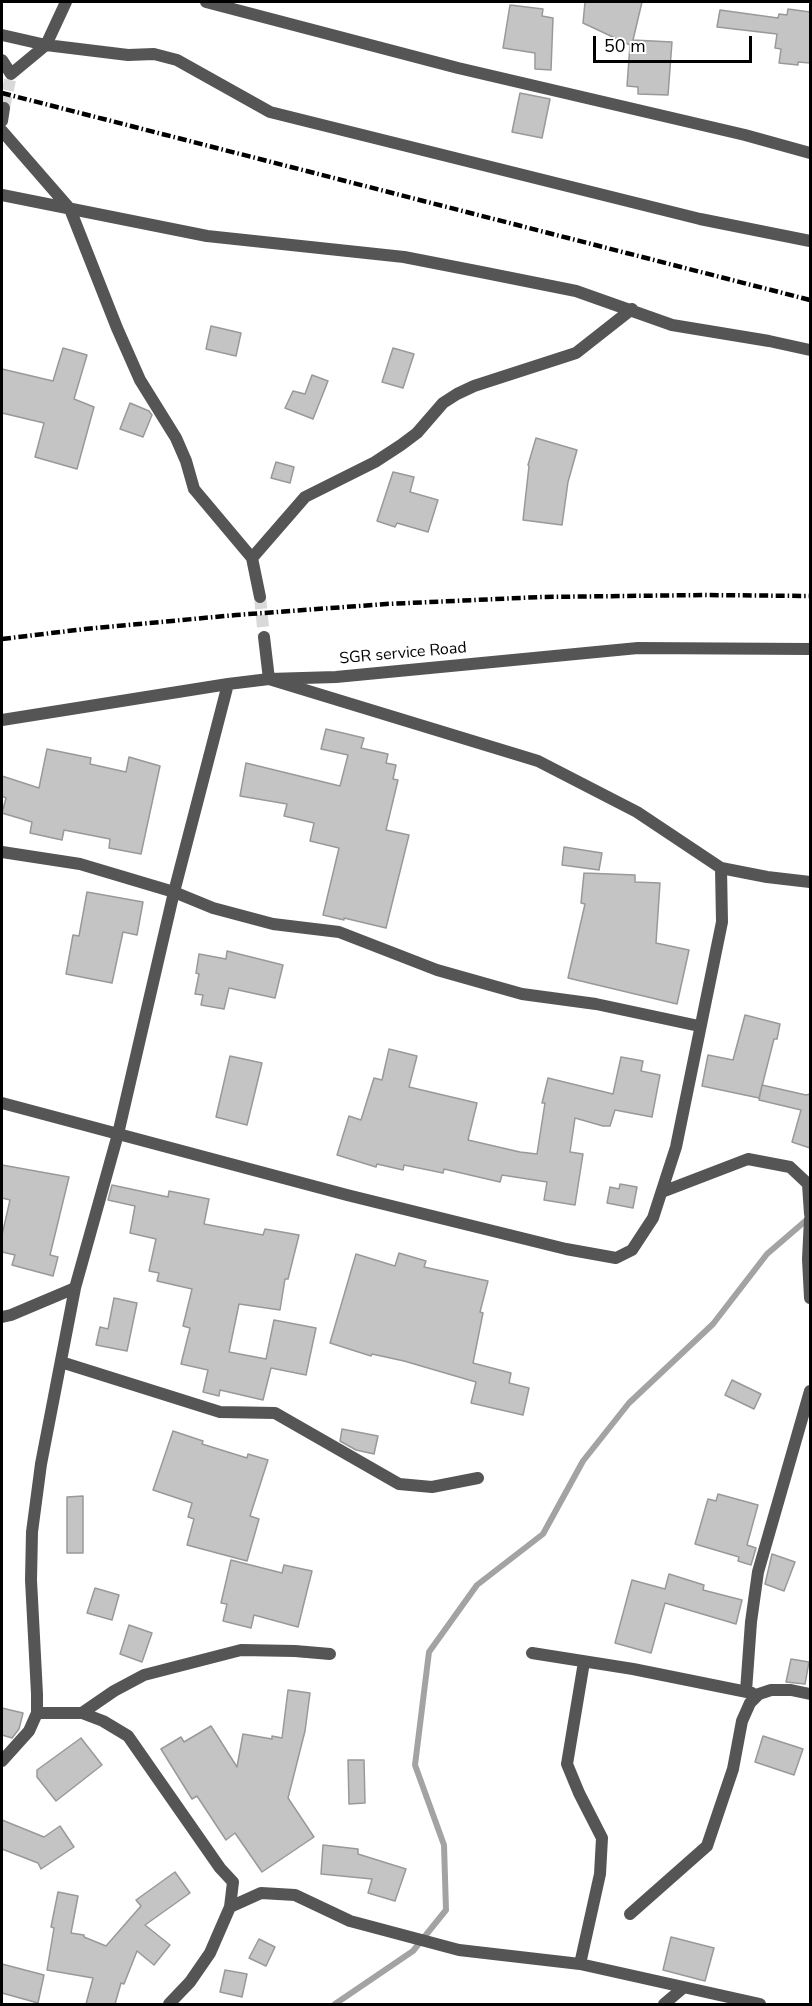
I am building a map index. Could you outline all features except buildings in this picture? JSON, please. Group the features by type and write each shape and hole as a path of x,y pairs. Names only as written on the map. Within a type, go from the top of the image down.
{"street":[{"path":"2,60 11,77 46,45 66,2"},
{"path":"206,2 458,68 745,135 810,153"},
{"path":"2,35 46,45 128,55 154,54 177,60 270,112 700,219 810,241"},
{"path":"2,121 4,108"},
{"path":"2,131 70,209 140,380 183,453 194,489 252,558 260,597"},
{"path":"2,195 207,236 404,257 576,291 672,325 769,340 810,350"},
{"path":"252,558 305,497 375,462 401,446 417,433 443,403 474,386 576,353 632,309"},
{"path":"264,637 269,679 538,762 637,812 721,868 810,882"},
{"name":"SGR service Road","path":"2,720 269,679 336,677 638,648 810,649"},
{"path":"3,1758 29,1731 37,1713 31,1580 32,1532 41,1464 75,1287 118,1134 174,891 228,684"},
{"path":"2,852 80,864 174,891 213,908 273,924 339,932 437,970 522,994 596,1004 699,1026"},
{"path":"2,1103 347,1195 566,1249 616,1258 632,1250 653,1218 683,1118 699,1026 722,922 721,868"},
{"path":"662,1192 748,1159 790,1167 808,1184 810,1214"},
{"path":"810,1219 808,1259 810,1299"},
{"path":"2,1317 75,1287"},
{"path":"61,1362 220,1412 275,1413 399,1484 432,1487 478,1478"},
{"path":"746,1691 751,1622 758,1572 810,1391"},
{"path":"82,1713 114,1691 144,1675 241,1650 330,1654"},
{"path":"532,1653 633,1669 759,1694"},
{"path":"580,1964 600,1874 602,1838 567,1764 584,1662"},
{"path":"630,1914 707,1846 733,1769 742,1721 750,1703 759,1694 771,1690 791,1690 810,1694"},
{"path":"37,1713 82,1713 103,1720 128,1737 220,1868 233,1882 230,1907 210,1953 190,1982 169,2004"},
{"path":"230,1907 261,1893 296,1895 350,1921 459,1950 580,1964 760,2004"},
{"path":"664,2004 683,1988"}],"waterway":[{"path":"335,2004 413,1951 446,1910 444,1845 415,1765 429,1652 477,1585 543,1534 583,1461 629,1403 713,1324 767,1254 810,1217"}],"tunnel":[{"path":"4,108 10,80"},
{"path":"260,597 264,637"}],"railway":[{"path":"2,93 810,300"},
{"path":"2,639 236,615 386,604 542,597 810,596"}]}
